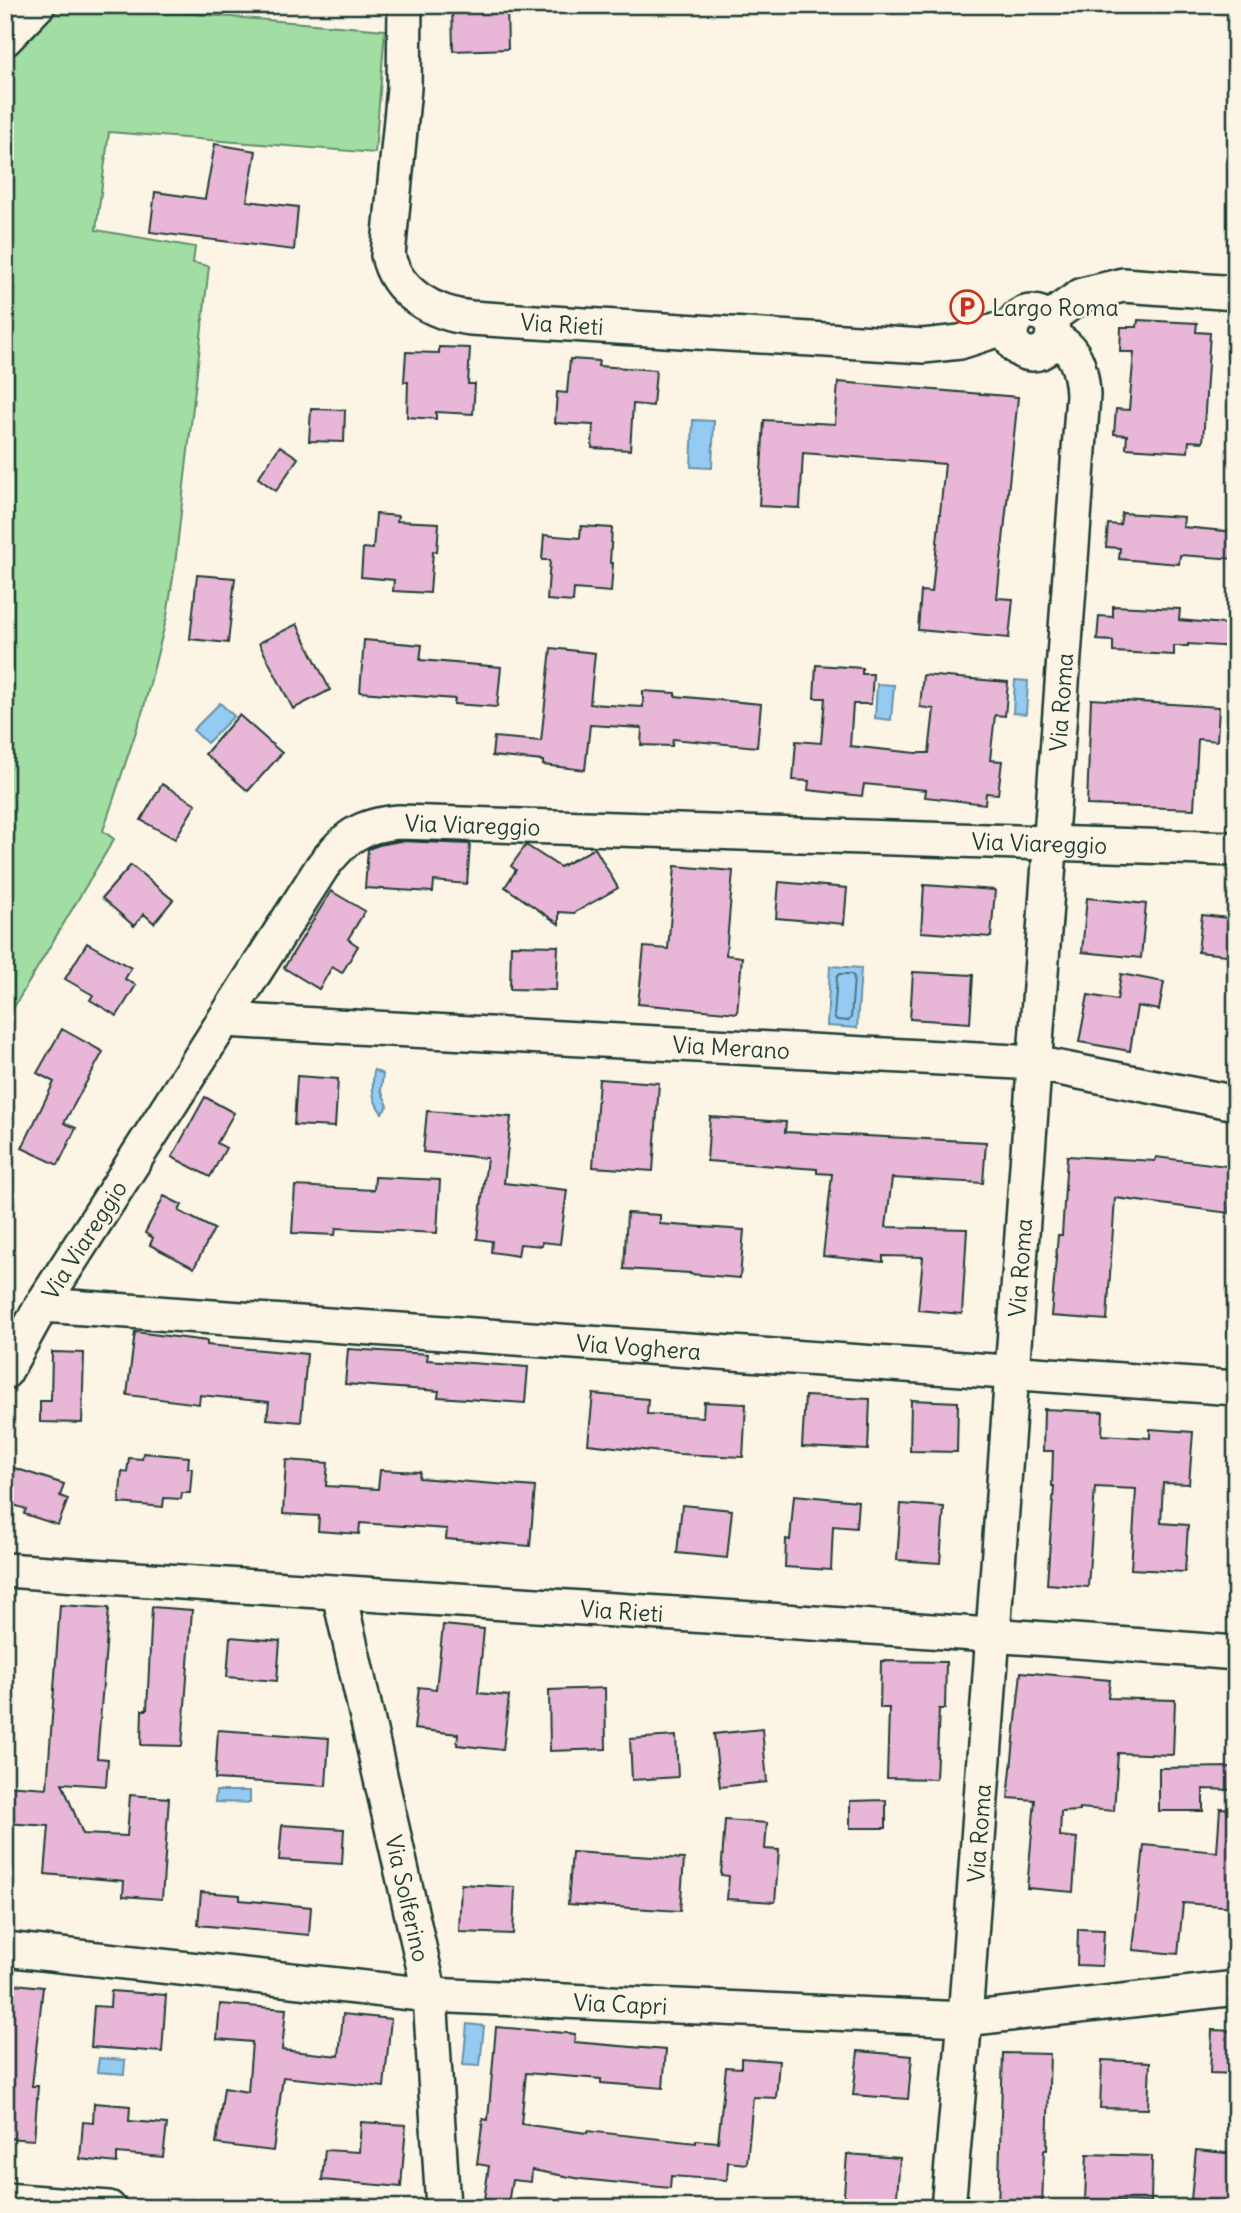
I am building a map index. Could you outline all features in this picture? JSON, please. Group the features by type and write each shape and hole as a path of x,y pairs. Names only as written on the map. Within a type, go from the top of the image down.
{"street":[{"path":"5,39 38,5"},
{"name":"Via Rieti","path":"405,5 404,88 388,255 399,282 426,304 449,315 471,318 923,346 960,342 1013,325 1011,332 1015,345 1026,353 1033,354 1046,349 1050,328"},
{"path":"1050,328 1082,296 1123,285 1236,293"},
{"name":"Via Roma","path":"947,2208 965,2020 994,1634 1083,395 1081,375 1074,357 1050,328"},
{"name":"Via Viareggio","path":"5,1372 41,1305 332,855 350,836 371,826 399,822 1236,849"},
{"name":"Via Merano","path":"224,1020 1034,1063 1236,1103"},
{"name":"Via Voghera","path":"41,1305 1236,1388"},
{"name":"Via Rieti","path":"5,1570 339,1594 994,1634 1236,1653"},
{"name":"Via Solferino","path":"339,1594 430,1995 443,2208"},
{"name":"Via Capri","path":"5,1949 430,1995 965,2020 1236,1988"},
{"path":"5,2200 109,2208"}],"green space":[{"path":"58,5 90,5 385,30 375,153 109,132 96,230 195,247 193,263 209,266 175,565 167,616 144,707 103,831 114,839 5,1022 5,60"}],"water":[{"path":"693,420 714,421 712,468 691,467"},
{"path":"1015,680 1028,681 1026,714 1013,713"},
{"path":"877,684 894,685 891,720 875,718"},
{"path":"220,703 234,716 207,743 193,730"},
{"path":"830,966 861,968 857,1028 827,1026"},
{"path":"374,1070 383,1074 381,1090 388,1106 382,1113 373,1093"},
{"path":"216,1791 250,1791 250,1803 215,1802"},
{"path":"467,2024 484,2026 480,2066 463,2065"},
{"path":"99,2058 125,2060 124,2074 97,2072"}],"building":[{"path":"452,5 507,5 508,49 453,51"},
{"path":"215,144 256,151 247,201 298,207 294,250 150,232 155,192 205,199"},
{"path":"1138,320 1197,323 1196,332 1210,333 1203,442 1189,441 1188,452 1126,448 1127,435 1114,434 1116,409 1129,410 1134,352 1120,352 1121,327 1137,327"},
{"path":"439,347 470,348 468,384 475,384 473,414 436,412 436,419 407,417 408,382 404,382 406,352 439,353"},
{"path":"570,359 599,361 598,366 656,370 653,406 633,404 630,450 592,448 593,425 555,423 557,392 567,393"},
{"path":"838,382 1018,397 997,598 1013,599 1009,638 918,630 921,591 932,592 945,464 803,453 800,508 759,506 764,420 835,424"},
{"path":"311,409 345,410 344,442 309,441"},
{"path":"280,446 298,458 276,491 258,478"},
{"path":"1122,513 1184,517 1183,527 1236,532 1236,559 1180,555 1179,564 1119,559 1120,548 1106,547 1108,524 1120,525"},
{"path":"376,514 398,516 397,521 439,523 437,552 433,551 430,593 393,591 394,580 361,577 363,548 373,549"},
{"path":"581,526 612,528 611,592 574,589 573,602 547,600 550,560 542,560 544,535 580,538"},
{"path":"197,575 235,578 228,643 190,639"},
{"path":"1113,606 1180,609 1179,620 1236,625 1236,647 1188,644 1174,646 1174,655 1113,652 1113,641 1097,640 1099,616 1113,617"},
{"path":"297,624 330,690 293,709 259,643"},
{"path":"364,640 422,645 420,660 501,667 497,707 454,704 455,699 360,692"},
{"path":"551,648 595,653 590,704 643,707 643,691 761,704 757,747 673,739 672,746 641,745 642,728 590,725 585,770 543,765 543,761 492,756 494,737 541,741"},
{"path":"816,665 862,668 862,674 873,674 871,704 853,704 850,746 916,753 929,753 934,709 920,707 923,675 1008,682 1005,716 995,715 990,760 1002,761 998,794 986,793 985,804 925,797 926,790 864,784 862,796 808,790 809,781 793,780 796,741 821,743 825,698 814,698"},
{"path":"1091,699 1219,707 1217,741 1198,739 1194,809 1087,805"},
{"path":"239,715 282,753 248,791 205,754"},
{"path":"162,784 196,804 175,839 141,820"},
{"path":"400,841 470,844 467,884 434,881 433,892 365,888 368,849"},
{"path":"526,845 560,867 595,848 618,888 574,913 559,912 559,924 505,887 516,870 511,866"},
{"path":"131,865 173,900 154,923 144,914 134,926 102,898"},
{"path":"675,866 733,871 726,955 742,957 737,1013 638,1004 644,947 668,949"},
{"path":"779,882 847,888 844,924 776,918"},
{"path":"924,885 995,890 991,937 921,932"},
{"path":"331,891 365,911 348,939 358,946 342,973 332,967 319,989 284,968"},
{"path":"1087,898 1146,904 1141,958 1082,952"},
{"path":"1202,915 1236,919 1236,956 1198,952"},
{"path":"87,943 131,968 125,979 136,985 117,1016 90,1000 93,995 65,979"},
{"path":"511,945 558,946 556,990 510,989"},
{"path":"913,972 973,975 970,1023 910,1019"},
{"path":"1121,974 1164,982 1159,1010 1137,1006 1130,1051 1079,1042 1088,995 1117,1000"},
{"path":"62,1029 103,1052 64,1123 76,1128 58,1165 22,1148 54,1082 37,1073"},
{"path":"297,1076 338,1079 335,1127 294,1125"},
{"path":"599,1079 659,1083 653,1171 593,1167"},
{"path":"205,1097 234,1113 217,1143 226,1148 210,1177 172,1157"},
{"path":"427,1111 511,1117 504,1183 567,1190 560,1244 520,1244 518,1256 491,1252 492,1241 477,1239 487,1158 423,1152"},
{"path":"710,1117 786,1122 785,1132 986,1142 983,1183 892,1178 886,1227 967,1229 962,1314 918,1310 923,1257 883,1256 883,1262 823,1256 832,1174 817,1173 817,1169 707,1161"},
{"path":"1067,1156 1155,1161 1156,1157 1235,1167 1229,1213 1115,1198 1107,1320 1051,1316 1058,1235 1062,1235"},
{"path":"375,1177 440,1180 437,1233 336,1228 335,1235 292,1233 295,1186 374,1190"},
{"path":"164,1196 182,1205 179,1211 214,1229 194,1268 150,1245 153,1238 145,1233"},
{"path":"627,1213 660,1215 660,1224 744,1230 740,1278 624,1269"},
{"path":"135,1332 207,1341 207,1345 307,1354 301,1422 267,1419 269,1402 200,1395 199,1404 127,1395"},
{"path":"348,1349 428,1354 427,1360 528,1367 525,1403 438,1397 439,1391 345,1384"},
{"path":"52,1352 84,1353 82,1423 40,1422 40,1401 51,1401"},
{"path":"593,1394 648,1399 647,1414 703,1417 704,1402 746,1404 743,1457 679,1454 588,1444"},
{"path":"805,1396 870,1399 868,1450 802,1447"},
{"path":"911,1400 958,1402 957,1452 910,1451"},
{"path":"1044,1409 1103,1412 1102,1435 1150,1438 1150,1429 1193,1432 1189,1484 1163,1483 1161,1523 1188,1525 1185,1572 1131,1569 1136,1489 1095,1487 1088,1587 1047,1584 1054,1486 1053,1451 1043,1451"},
{"path":"143,1453 189,1457 188,1468 192,1468 190,1493 182,1493 181,1499 164,1498 163,1507 119,1503 122,1471 127,1472 129,1458 142,1459"},
{"path":"286,1460 328,1463 326,1486 378,1489 380,1470 420,1472 419,1478 535,1487 530,1546 446,1539 447,1529 360,1523 359,1534 318,1531 319,1516 283,1514"},
{"path":"5,1465 64,1484 60,1496 68,1499 58,1525 24,1514 26,1509 5,1502"},
{"path":"794,1495 858,1501 856,1528 833,1526 831,1570 785,1567 786,1539 790,1540"},
{"path":"901,1504 944,1507 940,1563 897,1560"},
{"path":"682,1505 732,1510 727,1558 677,1553"},
{"path":"60,1605 109,1608 97,1758 108,1759 106,1786 62,1783 83,1834 127,1836 130,1795 169,1798 162,1899 123,1896 124,1881 45,1874 49,1826 5,1823 5,1785 47,1788"},
{"path":"152,1607 192,1610 182,1746 141,1745 142,1710 147,1710"},
{"path":"443,1625 484,1629 478,1693 509,1696 503,1750 457,1745 458,1734 414,1729 419,1687 436,1689"},
{"path":"230,1637 280,1641 277,1681 227,1677"},
{"path":"881,1661 946,1662 945,1709 939,1709 936,1779 887,1778 889,1708 880,1708"},
{"path":"1021,1672 1110,1680 1108,1698 1175,1700 1173,1755 1118,1753 1114,1811 1080,1808 1080,1811 1061,1812 1060,1836 1077,1838 1073,1892 1027,1888 1035,1800 1008,1798"},
{"path":"605,1688 606,1749 550,1751 549,1690"},
{"path":"762,1729 767,1782 720,1787 714,1734"},
{"path":"218,1730 329,1738 326,1786 215,1779"},
{"path":"676,1736 678,1777 632,1780 630,1739"},
{"path":"1236,1767 1236,1790 1203,1789 1203,1811 1159,1811 1159,1768"},
{"path":"886,1800 886,1828 850,1828 850,1801"},
{"path":"1220,1808 1236,1809 1236,1907 1183,1903 1178,1954 1133,1950 1144,1845 1217,1852"},
{"path":"725,1820 767,1823 765,1849 779,1850 775,1902 727,1899 729,1876 721,1875"},
{"path":"282,1825 344,1829 342,1864 279,1860"},
{"path":"572,1852 684,1859 680,1911 568,1904"},
{"path":"461,1884 515,1887 513,1934 459,1932"},
{"path":"201,1892 240,1895 240,1900 311,1907 309,1935 198,1925"},
{"path":"1078,1929 1104,1930 1102,1966 1077,1965"},
{"path":"5,1983 43,1987 32,2086 38,2086 34,2140 5,2138"},
{"path":"111,1991 166,1995 162,2052 91,2047 94,2006 110,2007"},
{"path":"220,2004 286,2009 282,2050 339,2056 343,2014 391,2019 384,2087 283,2077 273,2151 216,2144 224,2088 248,2092 252,2042 217,2039"},
{"path":"496,2027 575,2034 574,2042 666,2050 663,2088 601,2083 601,2079 526,2073 521,2124 696,2143 696,2140 718,2142 726,2067 741,2068 741,2058 779,2061 776,2098 753,2097 747,2164 728,2162 727,2180 671,2176 670,2188 581,2179 532,2170 531,2182 512,2180 508,2203 484,2199 489,2166 477,2164 483,2119 488,2120"},
{"path":"1212,2030 1236,2031 1236,2074 1210,2073"},
{"path":"858,2051 912,2056 908,2099 853,2095"},
{"path":"1003,2053 1050,2054 1042,2208 998,2208"},
{"path":"1102,2060 1150,2062 1148,2109 1100,2108"},
{"path":"94,2103 130,2106 129,2121 167,2124 163,2157 117,2153 117,2163 80,2159 83,2122 93,2123"},
{"path":"361,2122 406,2125 401,2187 322,2180 325,2150 359,2152"},
{"path":"1196,2150 1236,2154 1236,2204 1191,2199"},
{"path":"847,2154 900,2158 896,2208 843,2208"},
{"path":"1087,2154 1152,2156 1151,2202 1085,2200"}],"place":[{"name":"Largo Roma","path":"967,307"}]}
